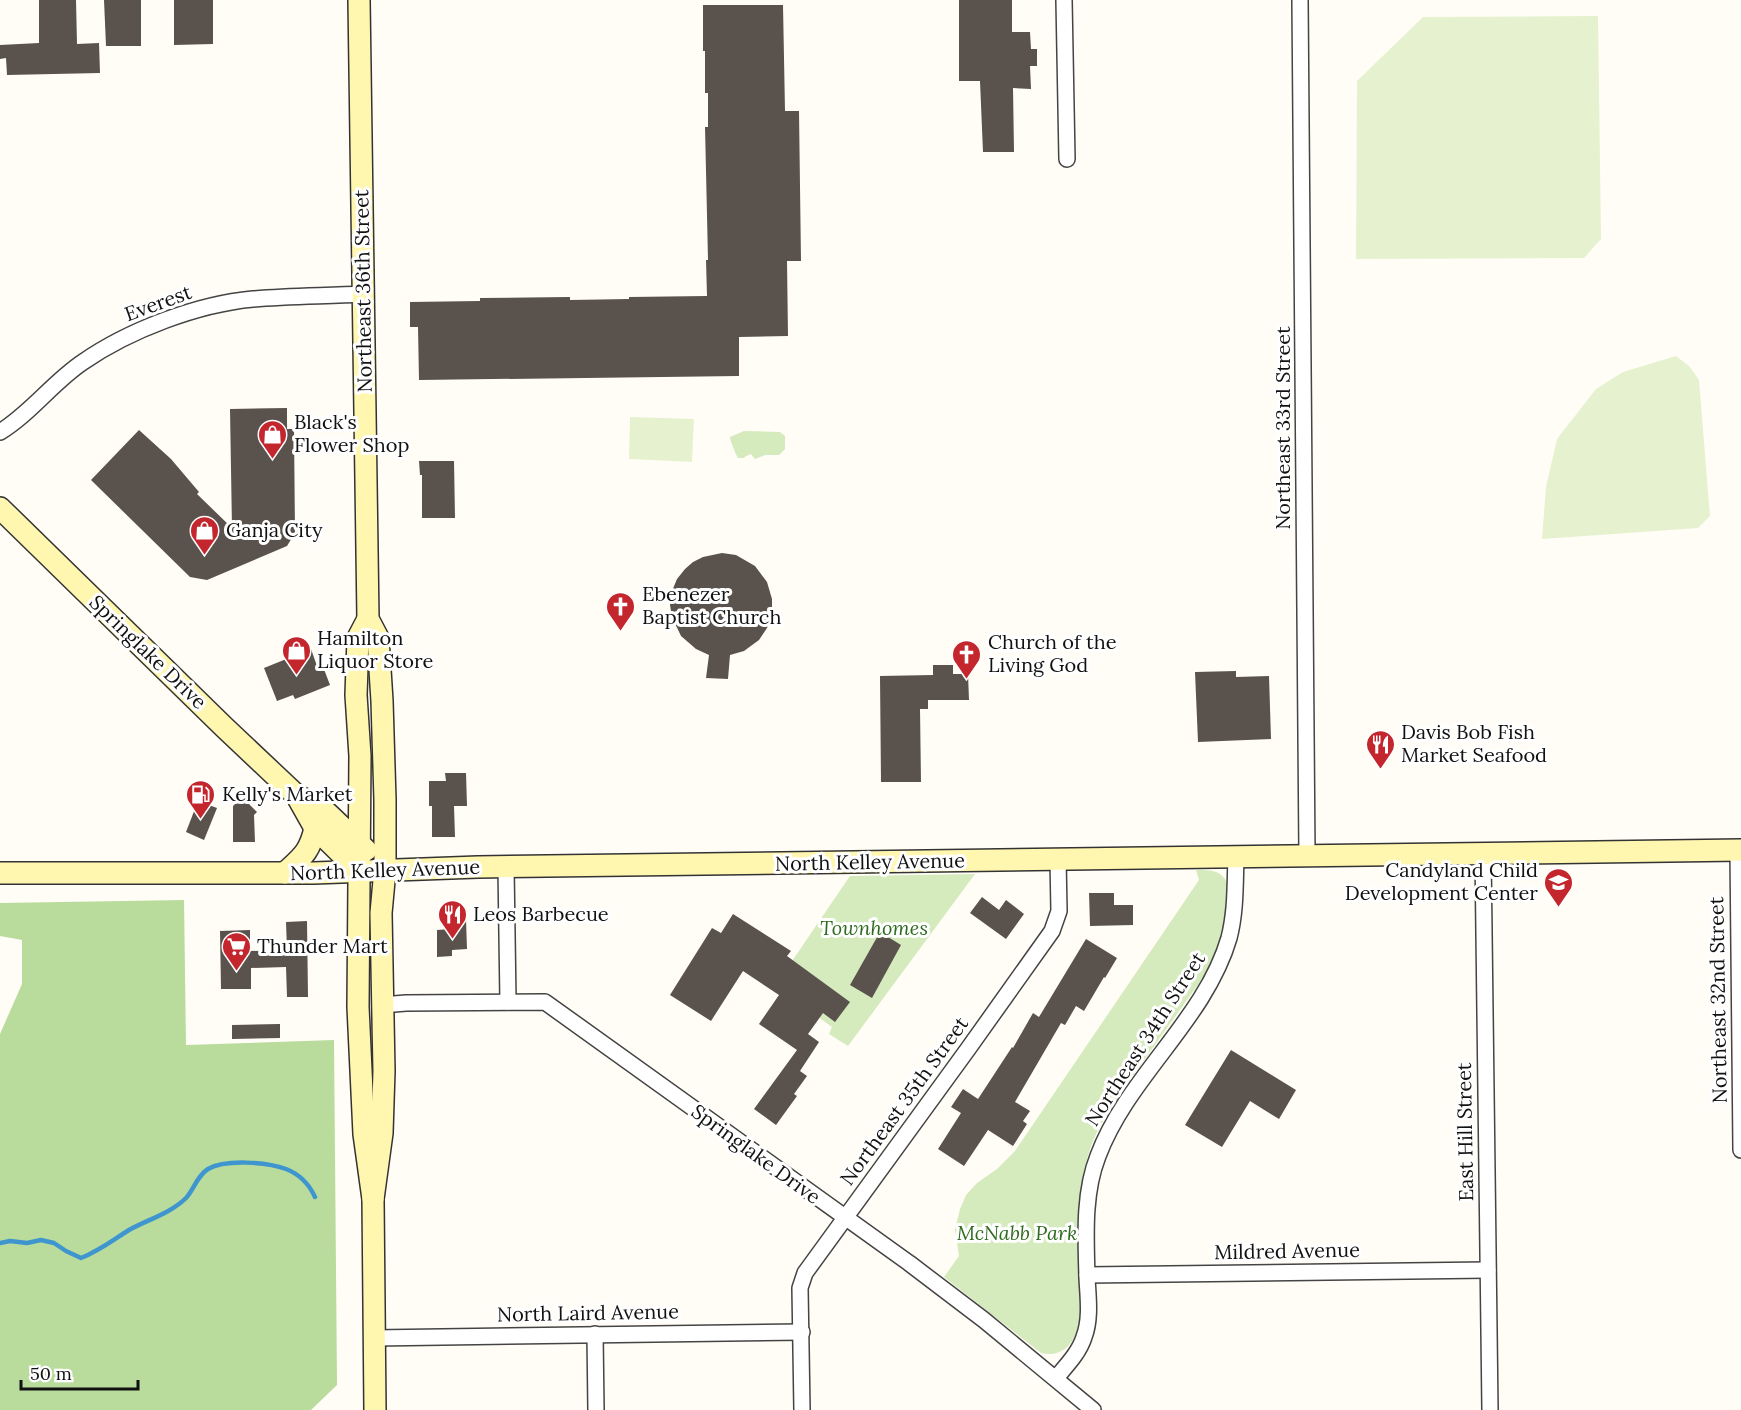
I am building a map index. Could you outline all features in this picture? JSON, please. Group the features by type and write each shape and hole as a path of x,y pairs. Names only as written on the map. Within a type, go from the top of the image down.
{"main road":[{"name":"Northeast 36th Street","path":"359,0 368,619 378,638 385,789 385,870 381,913 384,1071 382,1133 373,1199"},
{"name":"Springlake Drive","path":"0,508 296,795 323,809 385,870"},
{"name":"Northeast 36th Street","path":"368,619 358,638 356,695 360,756 358,1007 364,1134 373,1199 375,1410"},
{"name":"Springlake Drive","path":"296,795 315,828 359,871"},
{"path":"285,873 305,855 315,828"},
{"name":"North Kelley Avenue","path":"0,873 285,873 506,867 1739,850"},
{"path":"358,1007 382,1005"}],"street":[{"path":"1064,0 1067,159"},
{"name":"Northeast 33rd Street","path":"1300,0 1307,855"},
{"name":"Everest","path":"0,432 14,424 64,376 85,360 127,336 186,313 252,299 363,294"},
{"name":"Northeast 32nd Street","path":"1739,850 1741,1150"},
{"name":"East Hill Street","path":"1483,853 1490,1410"},
{"name":"Northeast 34th Street","path":"1056,1378 1074,1355 1084,1337 1088,1314 1088,1199 1097,1157 1128,1098 1191,1010 1217,967 1232,925 1236,856"},
{"name":"Northeast 35th Street","path":"802,1410 800,1288 802,1279 810,1264 1052,932 1059,911 1058,859"},
{"path":"506,867 508,1002"},
{"name":"Springlake Drive","path":"382,1005 545,1002 984,1320 1093,1410"},
{"name":"Mildred Avenue","path":"1087,1275 1488,1270"},
{"name":"North Laird Avenue","path":"374,1338 802,1332"},
{"path":"595,1334 596,1410"}],"green space":[{"path":"1598,16 1601,239 1584,258 1356,259 1357,81 1423,17"},
{"path":"1676,356 1690,367 1699,380 1710,516 1698,528 1542,539 1546,487 1557,439 1596,389 1623,372"},
{"path":"630,417 694,419 692,462 629,459"},
{"path":"744,431 780,432 785,436 785,449 779,455 765,455 755,459 751,454 738,458 730,437"},
{"name":"McNabb Park","path":"1196,870 1219,873 1225,879 1228,887 1227,911 1216,951 1208,970 1130,1080 1097,1132 1085,1166 1080,1202 1078,1326 1073,1339 1063,1350 1053,1354 1041,1353 944,1277 959,1256 955,1229 960,1209 966,1195 977,1183 997,1169 1015,1151 1199,880"},
{"name":"Townhomes","path":"975,874 848,1046 829,1034 832,1027 775,986 850,876"},
{"path":"184,900 186,1045 334,1040 337,1385 311,1410 0,1410 0,1034 22,984 22,940 0,936 0,903"}],"building":[{"path":"39,0 76,0 77,44 99,43 100,73 7,75 6,58 0,59 0,45 39,43"},
{"path":"104,0 141,0 141,46 106,46"},
{"path":"174,0 213,0 213,44 174,45"},
{"path":"959,0 1012,0 1012,32 1030,32 1031,49 1037,49 1037,66 1030,66 1031,89 1013,88 1014,152 983,152 980,81 959,81"},
{"path":"703,5 783,5 785,111 799,111 801,261 787,261 788,336 739,337 739,376 419,380 418,327 410,327 410,302 480,301 480,298 570,297 570,300 707,296 705,127 708,127 708,93 705,93"},
{"path":"287,408 287,429 294,429 295,533 287,546 207,580 190,577 91,480 139,430 171,459 199,492 197,494 232,528 230,409"},
{"path":"419,461 454,461 455,518 422,518 422,475 420,475"},
{"path":"722,553 736,555 755,566 767,582 772,599 772,614 759,640 744,651 730,655 728,679 706,678 709,655 696,649 681,636 672,617 670,605 677,579 685,569 703,557"},
{"path":"311,649 317,666 322,664 330,685 295,699 293,695 277,701 264,668"},
{"path":"933,665 953,665 953,674 968,674 969,700 928,700 928,709 920,709 921,782 881,782 880,676 933,675"},
{"path":"1236,671 1236,677 1269,676 1271,739 1198,742 1195,672"},
{"path":"445,773 466,773 467,806 454,806 455,837 432,837 429,781 446,781"},
{"path":"242,797 257,812 254,815 255,842 233,842 233,806"},
{"path":"198,801 217,808 204,840 186,832"},
{"path":"1089,893 1114,893 1114,905 1133,905 1133,925 1090,926"},
{"path":"982,897 999,910 1006,900 1024,914 1006,939 970,913"},
{"path":"733,914 791,951 787,956 850,1002 835,1022 823,1013 808,1034 819,1042 800,1071 807,1076 794,1094 797,1096 776,1125 754,1109 797,1050 759,1024 779,995 743,971 711,1021 670,995 712,928 721,933"},
{"name":"Leos Barbecue","path":"449,919 466,919 467,949 452,950 452,956 437,957 437,930 450,929"},
{"path":"307,921 308,997 287,997 286,967 251,968 251,989 221,989 220,931 250,930 250,951 287,950 286,922"},
{"path":"880,932 901,945 872,998 850,985"},
{"path":"1086,939 1117,958 1084,1011 1076,1006 1065,1025 1061,1023 1015,1102 1030,1111 1023,1121 1027,1124 1013,1146 988,1130 964,1166 938,1149 961,1113 951,1107 963,1089 978,1099 1013,1048 1033,1013 1039,1017"},
{"path":"280,1024 280,1038 232,1039 232,1025"},
{"path":"1231,1050 1296,1090 1279,1119 1250,1101 1222,1147 1185,1125"}],"waterway":[{"path":"0,1243 10,1241 27,1243 41,1240 54,1243 81,1258 173,1208 186,1198 204,1172 225,1164 257,1163 286,1169 303,1180 315,1197"}],"place":[{"name":"Black's Flower Shop","path":"273,460"},
{"name":"Ganja City","path":"205,556"},
{"name":"Ebenezer Baptist Church","path":"621,632"},
{"name":"Hamilton Liquor Store","path":"296,676"},
{"name":"Church of the Living God","path":"967,680"},
{"name":"Davis Bob Fish Market Seafood","path":"1380,770"},
{"name":"Kelly's Market","path":"201,820"},
{"name":"Candyland Child Development Center","path":"1559,908"},
{"name":"Leos Barbecue","path":"452,940"},
{"name":"Thunder Mart","path":"236,972"}]}
